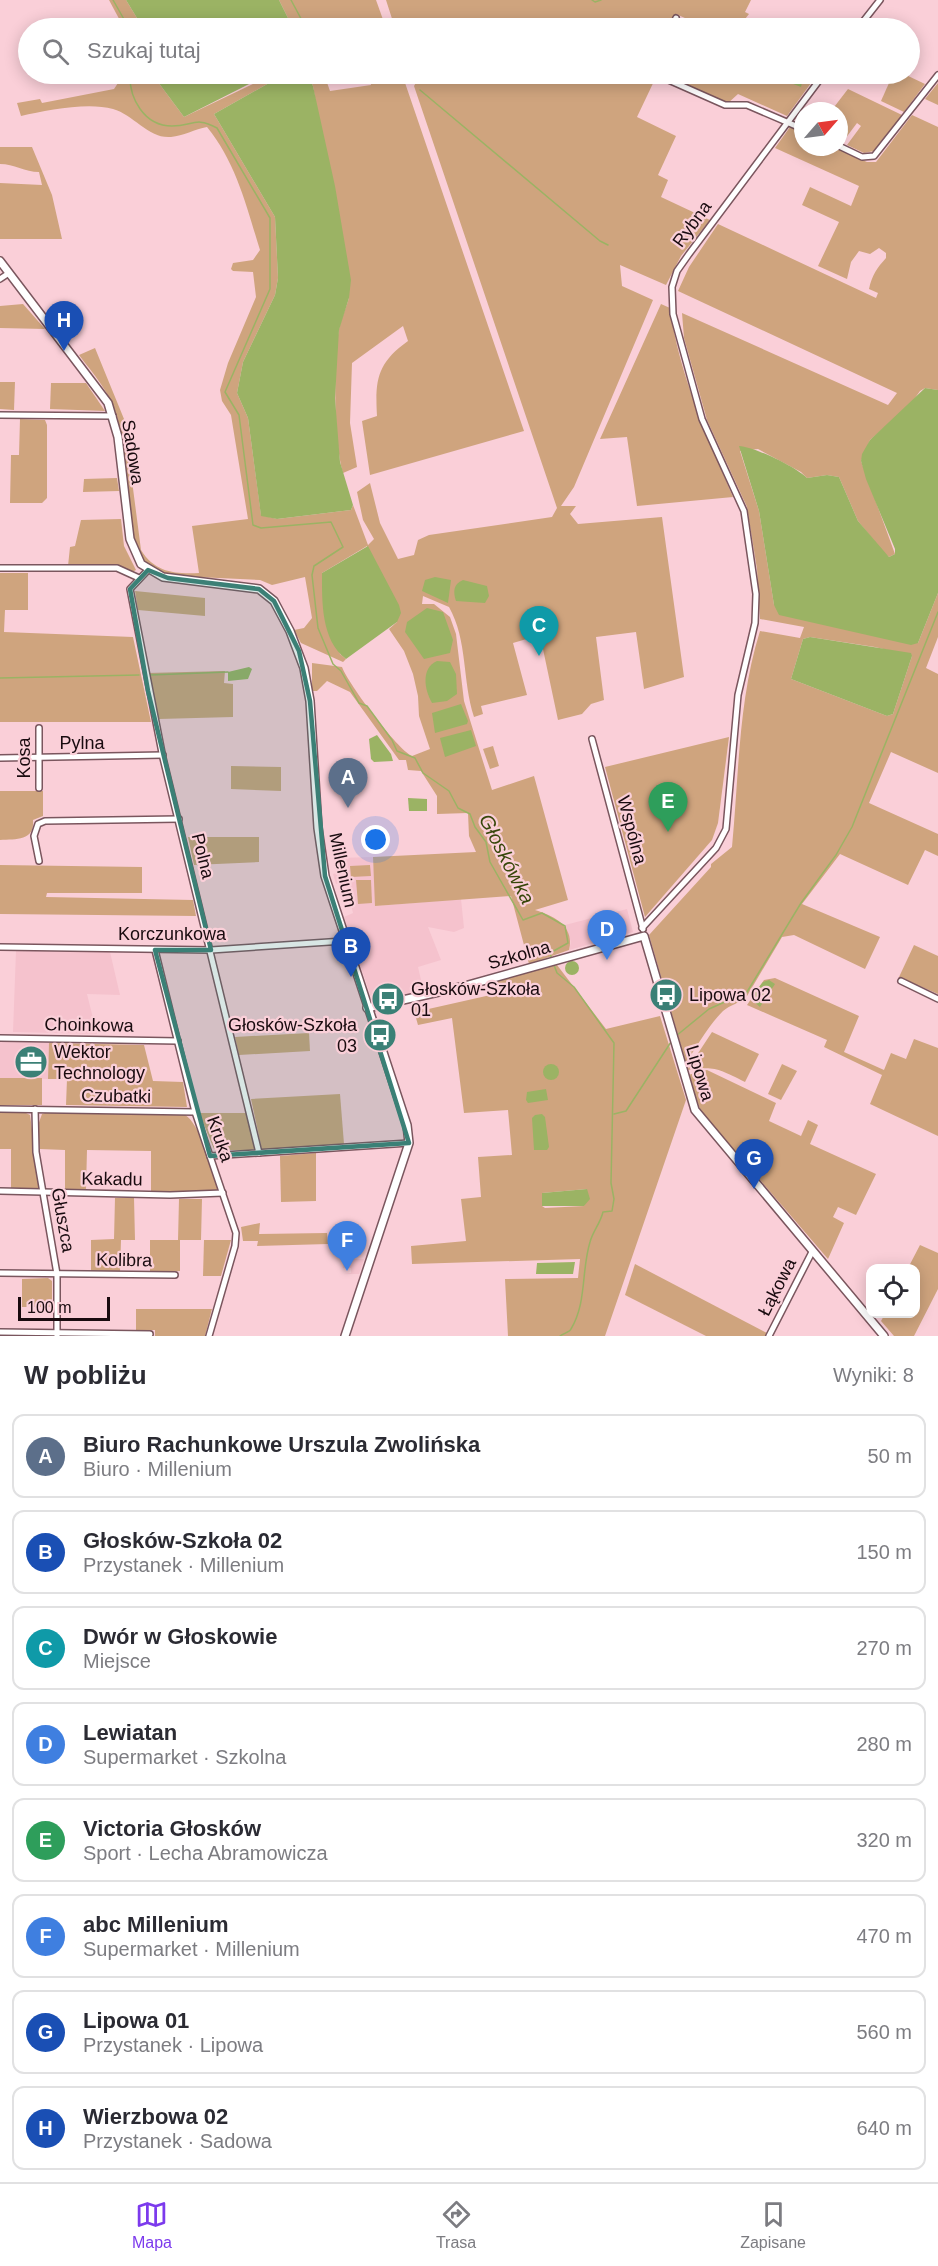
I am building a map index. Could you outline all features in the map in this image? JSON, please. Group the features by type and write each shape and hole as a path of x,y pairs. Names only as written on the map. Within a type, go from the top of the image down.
{"street":[{"path":"866,18 880,0"},
{"path":"848,150 862,157 874,156 938,75"},
{"path":"677,84 725,105 747,105 794,125"},
{"name":"Rybna","path":"643,932 716,848 726,829 738,695 755,623 756,594 744,511 702,419 673,314 672,287 677,271 689,254 816,84"},
{"name":"Sadowa","path":"0,261 97,387 112,416 118,437 130,539 136,557 147,570"},
{"path":"0,279 9,273"},
{"path":"0,415 112,416"},
{"path":"0,568 117,568 139,578 147,570"},
{"name":"Millenium","path":"147,570 168,578 256,588 270,596 280,611 299,651 306,675 321,854 344,940 407,1125 409,1143 345,1336"},
{"name":"Polna","path":"139,578 130,590 163,755 259,1153"},
{"name":"Kosa","path":"39,728 39,788"},
{"name":"Wspólna","path":"592,740 643,932"},
{"name":"Pylna","path":"0,758 157,758 163,755"},
{"path":"39,861 34,836 38,824 49,820 179,819"},
{"name":"Szkolna","path":"367,1008 388,1005 546,963 643,932"},
{"name":"Lipowa","path":"643,932 691,1102 698,1116 884,1336"},
{"name":"Korczunkowa","path":"0,947 211,950 344,940"},
{"name":"Kruka","path":"155,950 195,1112 223,1192 236,1239 209,1336"},
{"path":"901,981 938,999"},
{"name":"Choinkowa","path":"0,1038 178,1041"},
{"name":"Czubatki","path":"0,1109 195,1112"},
{"name":"Głuszca","path":"35,1109 36,1152 57,1274 57,1334"},
{"path":"210,1156 409,1143"},
{"name":"Kakadu","path":"0,1191 170,1195 223,1192"},
{"name":"Łąkowa","path":"769,1336 812,1252"},
{"name":"Kolibra","path":"0,1273 175,1275"},
{"path":"0,1332 150,1334"}],"highlighted area":[{"path":"148,570 168,578 259,589 274,601 299,651 310,701 325,876 409,1143 210,1156 155,950 211,950 148,691 130,589"}],"shaded area":[{"path":"109,0 126,0 137,18 119,18"},
{"path":"126,0 279,0 288,18 137,18"},
{"path":"279,0 376,0 382,18 288,18"},
{"path":"386,0 751,0 745,12 749,14 746,18 685,18 676,14 674,18 392,18"},
{"path":"920,82 925,84 904,112 881,101 889,84 920,84"},
{"path":"938,83 938,105 925,99"},
{"path":"117,84 159,84 184,117 253,84 267,84 214,114 275,217 278,278 275,295 243,362 237,393 248,418 261,515 277,519 351,510 353,505 368,545 374,539 363,520 357,492 370,483 380,523 398,559 414,555 418,540 429,535 552,517 557,508 414,86 415,84 653,84 637,117 676,136 658,175 668,180 661,197 710,220 681,256 666,285 620,265 622,286 653,300 574,487 561,506 576,506 570,514 578,524 662,517 684,677 644,689 636,632 596,637 604,700 591,704 582,714 558,720 540,635 513,643 527,695 481,706 483,714 474,717 455,620 449,607 423,596 422,604 434,604 450,617 456,634 464,701 492,790 534,776 568,900 535,910 562,924 569,935 569,950 529,964 511,896 375,906 373,857 476,852 469,836 468,813 437,814 437,796 421,771 408,770 406,760 399,760 350,692 327,681 317,691 312,691 312,663 342,667 374,716 405,751 412,756 430,749 419,716 418,696 413,674 404,651 389,629 397,622 367,546 322,573 340,654 346,659 343,662 301,643 294,630 304,628 312,618 305,577 272,585 260,580 176,576 150,567 143,561 137,550 128,514 117,417 106,392 79,355 95,348 124,419 141,550 159,568 182,573 199,573 192,526 248,519 231,415 222,401 220,390 228,363 256,297 253,272 231,269 233,263 253,260 260,250 233,170 207,127 176,136 163,137 113,109 92,106 55,109 21,116 17,103 40,99 42,103 114,89"},
{"path":"159,84 249,84 184,117"},
{"path":"267,84 312,84 313,86 335,186 351,280 349,298 339,330 335,398 340,462 353,505 351,510 277,519 261,516 248,418 237,393 243,362 275,295 278,278 275,217 214,114"},
{"path":"312,84 328,84 330,91 371,84 405,84 524,431 370,475 362,421 377,416 380,373 390,357 408,341 403,326 352,363 350,423 357,467 343,473 336,423 336,361 339,329 349,298"},
{"path":"684,84 810,84 797,102 794,102 794,106 787,116 738,94 727,104"},
{"path":"848,89 902,115 874,151 864,153 848,145 861,126 857,123 848,135 848,102 838,102"},
{"path":"912,115 938,127 938,390 925,388 920,391 910,405 870,440 861,461 895,554 889,557 884,553 858,521 839,477 827,475 807,478 801,472 758,449 740,451 759,511 774,605 918,643 938,593 938,637 926,668 938,674 938,773 891,752 869,803 938,834 938,856 925,850 908,885 840,854 802,904 880,937 865,969 794,935 782,937 747,996 718,1017 686,1063 649,935 711,867 711,864 732,847 743,711 760,631 800,638 804,627 760,619 757,569 747,507 707,420 684,338 682,313 888,405 897,393 678,291 689,267 718,224 876,298 878,293 869,289 875,272 886,258 886,253 879,248 870,254 859,251 851,262 847,279 818,266 839,222 802,205 810,187 851,206 859,186 775,148 790,127 794,129 794,156 848,156 848,153 867,162 876,162","holes":["810,637 875,647 912,656 893,714 887,716 791,679 803,639"]},
{"path":"0,147 32,147 52,195 62,239 0,239 0,183 42,185 39,172 0,164"},
{"path":"23,304 45,329 0,328 0,306"},
{"path":"661,304 670,308 687,381 733,497 637,506 627,437 600,439"},
{"path":"0,382 15,382 14,410 0,409"},
{"path":"51,383 86,383 105,411 50,409"},
{"path":"925,388 938,390 938,593 918,643 911,645 779,615 774,605 759,511 739,446 775,458 807,478 827,475 839,477 858,521 889,557 895,554 895,549 866,479 861,461 862,454 870,440"},
{"path":"20,419 45,420 47,425 47,498 42,503 10,503 11,455 19,455"},
{"path":"117,478 119,491 83,492 84,479"},
{"path":"121,519 124,546 136,570 132,572 115,565 68,566 70,547 75,546 81,520"},
{"path":"368,546 401,613 397,622 346,659 338,651 327,631 323,608 322,573"},
{"path":"0,573 28,573 28,610 5,610 4,632 133,637 151,722 0,722"},
{"path":"435,577 451,580 448,603 422,591 425,580"},
{"path":"463,580 487,586 489,596 485,603 456,601 455,589 457,584"},
{"path":"135,591 205,598 205,616 138,610"},
{"path":"427,608 443,612 453,640 450,653 424,659 405,632 407,622"},
{"path":"810,637 911,653 912,656 893,714 887,716 791,679 803,639"},
{"path":"437,661 450,662 456,674 457,694 447,701 432,703 427,692 426,674 432,664"},
{"path":"249,667 252,669 248,679 228,681 228,672"},
{"path":"225,671 224,683 233,684 233,717 159,719 147,673"},
{"path":"461,704 468,721 467,724 435,733 432,713"},
{"path":"471,730 476,746 445,757 440,738"},
{"path":"377,735 391,754 393,761 374,762 371,759 369,739"},
{"path":"729,737 718,823 712,840 645,917 605,767"},
{"path":"493,746 499,766 490,769 483,749"},
{"path":"231,766 281,767 281,791 231,789"},
{"path":"0,791 43,791 43,816 33,820 33,827 28,835 18,839 0,840"},
{"path":"408,798 427,799 427,811 409,811"},
{"path":"188,837 259,837 259,862 194,865"},
{"path":"373,857 376,906 461,899 464,928 454,932 428,927 441,960 418,967 424,993 372,1000 344,917 353,913 345,881 336,884 333,874 342,871 339,858"},
{"path":"0,865 142,867 142,893 47,893 46,897 193,900 196,916 0,914"},
{"path":"370,865 371,876 351,877 350,866"},
{"path":"356,880 371,880 372,903 358,904"},
{"path":"627,909 633,932 569,950 571,942 565,925"},
{"path":"914,945 938,956 938,994 899,977"},
{"path":"16,951 110,952 120,995 87,994 97,1034 13,1032"},
{"path":"572,961 577,963 579,968 577,973 572,975 567,973 565,968 567,963"},
{"path":"557,965 606,1029 660,1016 686,1100 605,1336 508,1336 505,1279 578,1278 580,1259 412,1264 411,1246 466,1241 461,1199 481,1197 478,1157 512,1155 508,1110 464,1113 452,1018 418,1025 412,1004 420,1002 424,1010 495,994 493,982","holes":["587,1189 584,1206 545,1208 542,1206 542,1193"]},
{"path":"775,978 859,1016 844,1052 884,1070 891,1053 906,1059 914,1039 938,1048 938,1136 870,1104 882,1075 824,1047 827,1040 747,1005 764,980"},
{"path":"769,980 775,984 760,1007 753,1001 753,994 763,982"},
{"path":"712,1032 759,1054 745,1082 717,1070 704,1068 687,1070"},
{"path":"309,1033 310,1051 239,1055 235,1037"},
{"path":"0,1042 49,1043 48,1079 0,1078"},
{"path":"49,1043 144,1045 153,1081 183,1082 187,1107 66,1105 67,1079 48,1079"},
{"path":"548,1064 554,1064 559,1072 557,1078 548,1080 543,1075 543,1069"},
{"path":"782,1064 797,1071 781,1100 768,1094"},
{"path":"707,1070 776,1103 769,1121 801,1136 808,1120 818,1125 810,1144 876,1174 856,1215 838,1207 833,1217 844,1223 828,1259 749,1167 746,1169 700,1109 688,1075"},
{"path":"0,1078 42,1078 42,1105 0,1105"},
{"path":"546,1089 548,1100 528,1103 526,1100 527,1092"},
{"path":"340,1094 344,1144 262,1150 251,1099"},
{"path":"22,1111 30,1115 40,1186 37,1190 11,1188 11,1149 0,1149 0,1112"},
{"path":"48,1112 185,1115 196,1127 206,1150 215,1174 218,1191 151,1192 151,1151 87,1150 86,1189 65,1189 65,1150 40,1149 37,1128 42,1114"},
{"path":"199,1113 247,1113 255,1149 248,1151 214,1149"},
{"path":"542,1114 545,1117 549,1147 547,1150 534,1150 532,1118"},
{"path":"316,1153 316,1201 281,1202 280,1156"},
{"path":"587,1189 590,1199 584,1206 542,1206 542,1193"},
{"path":"115,1198 134,1198 135,1240 121,1240 120,1272 91,1271 91,1240 114,1239"},
{"path":"179,1199 202,1199 201,1240 180,1240 180,1271 150,1272 150,1240 178,1240"},
{"path":"260,1223 259,1234 327,1233 328,1244 257,1246 258,1241 243,1241 241,1227"},
{"path":"204,1240 231,1240 221,1276 203,1276"},
{"path":"920,1245 938,1253 938,1289 914,1336 894,1336 881,1321 883,1318 920,1318 920,1264 910,1264"},
{"path":"344,1259 364,1259 359,1274 344,1274 351,1273 351,1268 343,1268"},
{"path":"575,1262 573,1274 536,1274 537,1263"},
{"path":"635,1264 767,1333 765,1336 706,1336 625,1295"},
{"path":"48,1278 52,1281 52,1307 22,1307 22,1279"},
{"path":"136,1309 212,1309 205,1336 155,1336 155,1330 136,1330"}],"waterway":[{"path":"113,0 123,18"},
{"path":"291,0 301,18"},
{"path":"592,0 595,2 601,0"},
{"path":"130,84 135,101 146,116 153,121 172,126 199,122 217,128 270,218 270,289 225,392 239,415 253,525 261,528 331,522 343,547 314,566 312,575 318,628 333,664 341,671 359,703 367,706 392,740 397,751 415,758 423,773 449,791 458,808 470,814 475,827 486,842 490,862 523,920 542,913 565,926 568,943 550,953 552,960"},
{"path":"420,90 600,241 608,245"},
{"path":"676,1036 709,1009 747,992 801,903 836,855 852,827 938,612"},
{"path":"150,675 228,672"},
{"path":"0,678 139,675"},
{"name":"Głoskówka","path":"554,965 557,973 574,987 614,1043 611,1183 614,1199 612,1211 603,1212 591,1238 582,1298 576,1319 570,1330 560,1336"},
{"path":"614,1114 626,1111 671,1042"}],"place":[{"name":"Wierzbowa 02","path":"64,351"},
{"name":"Dwór w Głoskowie","path":"539,656"},
{"name":"Biuro Rachunkowe Urszula Zwolińska","path":"348,808"},
{"name":"Victoria Głosków","path":"668,832"},
{"name":"Lewiatan","path":"607,960"},
{"name":"Głosków-Szkoła 02","path":"351,977"},
{"name":"Lipowa 02","path":"666,995"},
{"name":"Głosków-Szkoła 01","path":"388,999"},
{"name":"Głosków-Szkoła 03","path":"380,1035"},
{"name":"Wektor Technology","path":"31,1062"},
{"name":"Lipowa 01","path":"754,1189"},
{"name":"abc Millenium","path":"347,1271"}]}
